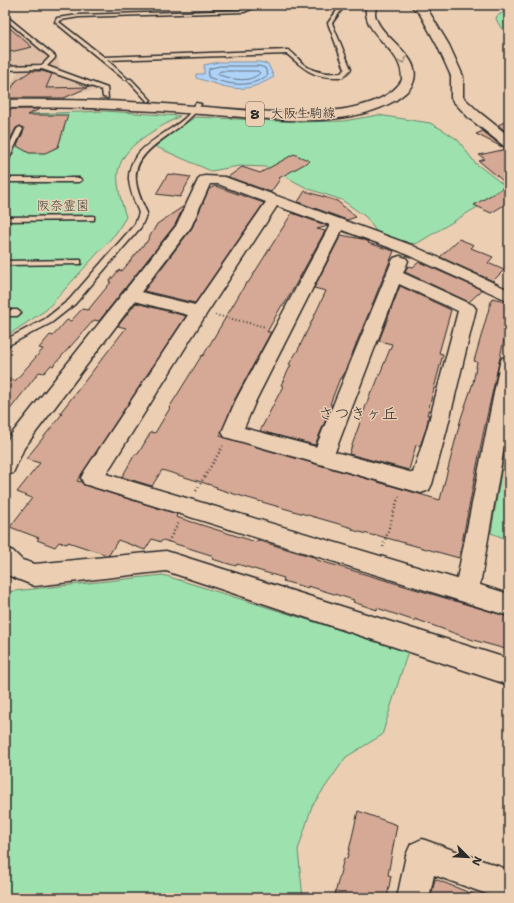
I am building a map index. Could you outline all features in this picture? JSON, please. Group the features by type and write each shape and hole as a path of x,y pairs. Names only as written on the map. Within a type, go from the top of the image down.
{"main road":[{"path":"361,5 360,17 392,62 394,69"},
{"name":"大阪生駒線","path":"197,107 291,115 337,114 375,105 392,97 408,80 408,70 405,61 377,28 371,17 371,5"},
{"path":"415,5 424,12 443,45 457,76 457,98 474,115 509,143"},
{"name":"大阪生駒線","path":"5,104 176,106 279,110 331,108 365,101 380,94 391,82"},
{"name":"大阪生駒線","path":"5,98 106,97 148,100 176,106"}],"street":[{"path":"5,467 17,442 183,227 205,180 220,180 405,248 509,296"},
{"path":"274,200 199,312 92,478 509,605"},
{"path":"338,224 246,400 232,432 421,484 437,429 467,309 394,275"},
{"path":"323,456 405,248"},
{"path":"131,295 199,312"},
{"path":"467,592 509,363"},
{"path":"5,558 14,567 35,575 166,561 509,672"},
{"path":"413,898 422,855 509,886"}],"lane":[{"path":"148,100 127,79 60,25 57,22 59,19 79,16 244,11 259,5"},
{"path":"103,59 288,52 305,68 312,71 343,75 348,69 330,23 342,5"},
{"path":"5,16 53,57 43,67"},
{"path":"5,68 43,67 105,89 106,97"},
{"path":"5,344 48,321 72,302 138,225 143,213 134,188 134,168 142,152 151,144 192,116 197,107"},
{"path":"5,161 20,129"},
{"path":"5,180 80,180"},
{"path":"5,219 90,218"},
{"path":"5,263 78,262"},
{"path":"5,313 17,313"}],"path":[{"path":"199,312 282,331"},
{"path":"377,565 392,515"}],"shaded area":[{"path":"5,12 57,56 61,70 110,87 100,91 5,95 19,70 28,66 5,66"}],"green space":[{"path":"509,9 509,33 501,28 496,19 497,16"},
{"name":"阪奈霊園","path":"104,111 180,116 137,142 122,160 118,171 118,184 126,217 116,233 46,310 5,337 5,115"},
{"path":"378,115 430,123 443,130 458,140 475,163 504,185 494,197 416,244 396,241 378,234 366,217 342,200 309,189 267,167 239,166 211,171 154,146 195,117 299,122 344,121"},
{"path":"509,425 509,540 491,533"},
{"path":"163,575 408,651 382,735 346,757 312,806 298,850 303,898 5,898 5,592"}],"water":[{"path":"219,62 259,62 268,64 274,77 253,87 244,88 227,87 196,78 196,74 204,74 204,65"}],"building":[{"path":"5,24 32,47 10,52 5,47"},
{"path":"31,71 42,71 52,74 46,88 89,87 64,98 6,98 16,81"},
{"path":"5,109 40,109 27,115 68,115 58,147 45,153 29,153 17,146 24,130 21,126 16,128 9,142 5,140"},
{"path":"509,120 509,134 498,125"},
{"path":"483,131 502,147 476,134"},
{"path":"504,148 509,148 509,202 491,213 474,205 508,185 479,161 485,159 479,155 507,149"},
{"path":"294,154 310,161 279,178 280,179 271,192 228,177 242,167 260,173"},
{"path":"168,174 191,177 180,197 156,194"},
{"path":"215,186 264,203 195,303 144,291 192,228 209,189"},
{"path":"305,191 337,201 356,217 347,220 298,202"},
{"path":"184,206 175,225 99,321 94,320 53,366 51,365 44,373 39,372 5,416 5,385 10,379 15,381 43,349 39,348 50,335 53,336 67,320 71,321 82,309 88,310 119,270 122,271 146,243 157,224"},
{"path":"292,213 328,226 317,229 325,231 284,305 282,305 267,332 271,332 235,399 220,436 440,500 461,418 473,383 477,362 474,361 492,298 509,302 506,319 508,320 484,430 459,558 376,535 352,530 353,528 234,494 216,488 217,487 162,470 152,486 122,477 135,454 138,454 151,432 155,433 246,283 248,283"},
{"path":"341,235 362,239 369,242 368,243 394,251 342,378 340,378 330,404 332,405 315,445 260,431 283,386 281,385 291,365 289,364 298,350 326,291 314,288"},
{"path":"459,239 474,245 471,248 493,257 488,263 504,270 493,281 440,257"},
{"path":"419,262 482,290 469,302 405,272 408,266 413,267"},
{"path":"400,286 451,310 439,353 443,354 427,415 429,415 426,429 420,446 416,445 409,470 349,454 371,391 373,391 392,344 379,341"},
{"path":"136,303 186,316 77,481 84,485 177,514 176,517 256,542 257,540 317,558 317,560 509,617 509,650 473,640 415,619 415,621 377,608 377,610 353,602 354,600 308,586 308,588 283,581 284,578 237,564 236,566 212,559 214,556 163,540 161,542 152,539 145,550 118,540 109,555 107,555 68,542 67,544 59,542 55,547 37,540 39,538 10,527 32,498 17,492 40,463 26,459 62,414 60,413 126,328 118,326"},
{"path":"358,811 397,825 388,875 391,876 387,898 334,898 344,858 347,859"},
{"path":"435,879 480,897 480,898 431,898"}],"district":[{"name":"さつきヶ丘","path":"358,413"}]}
